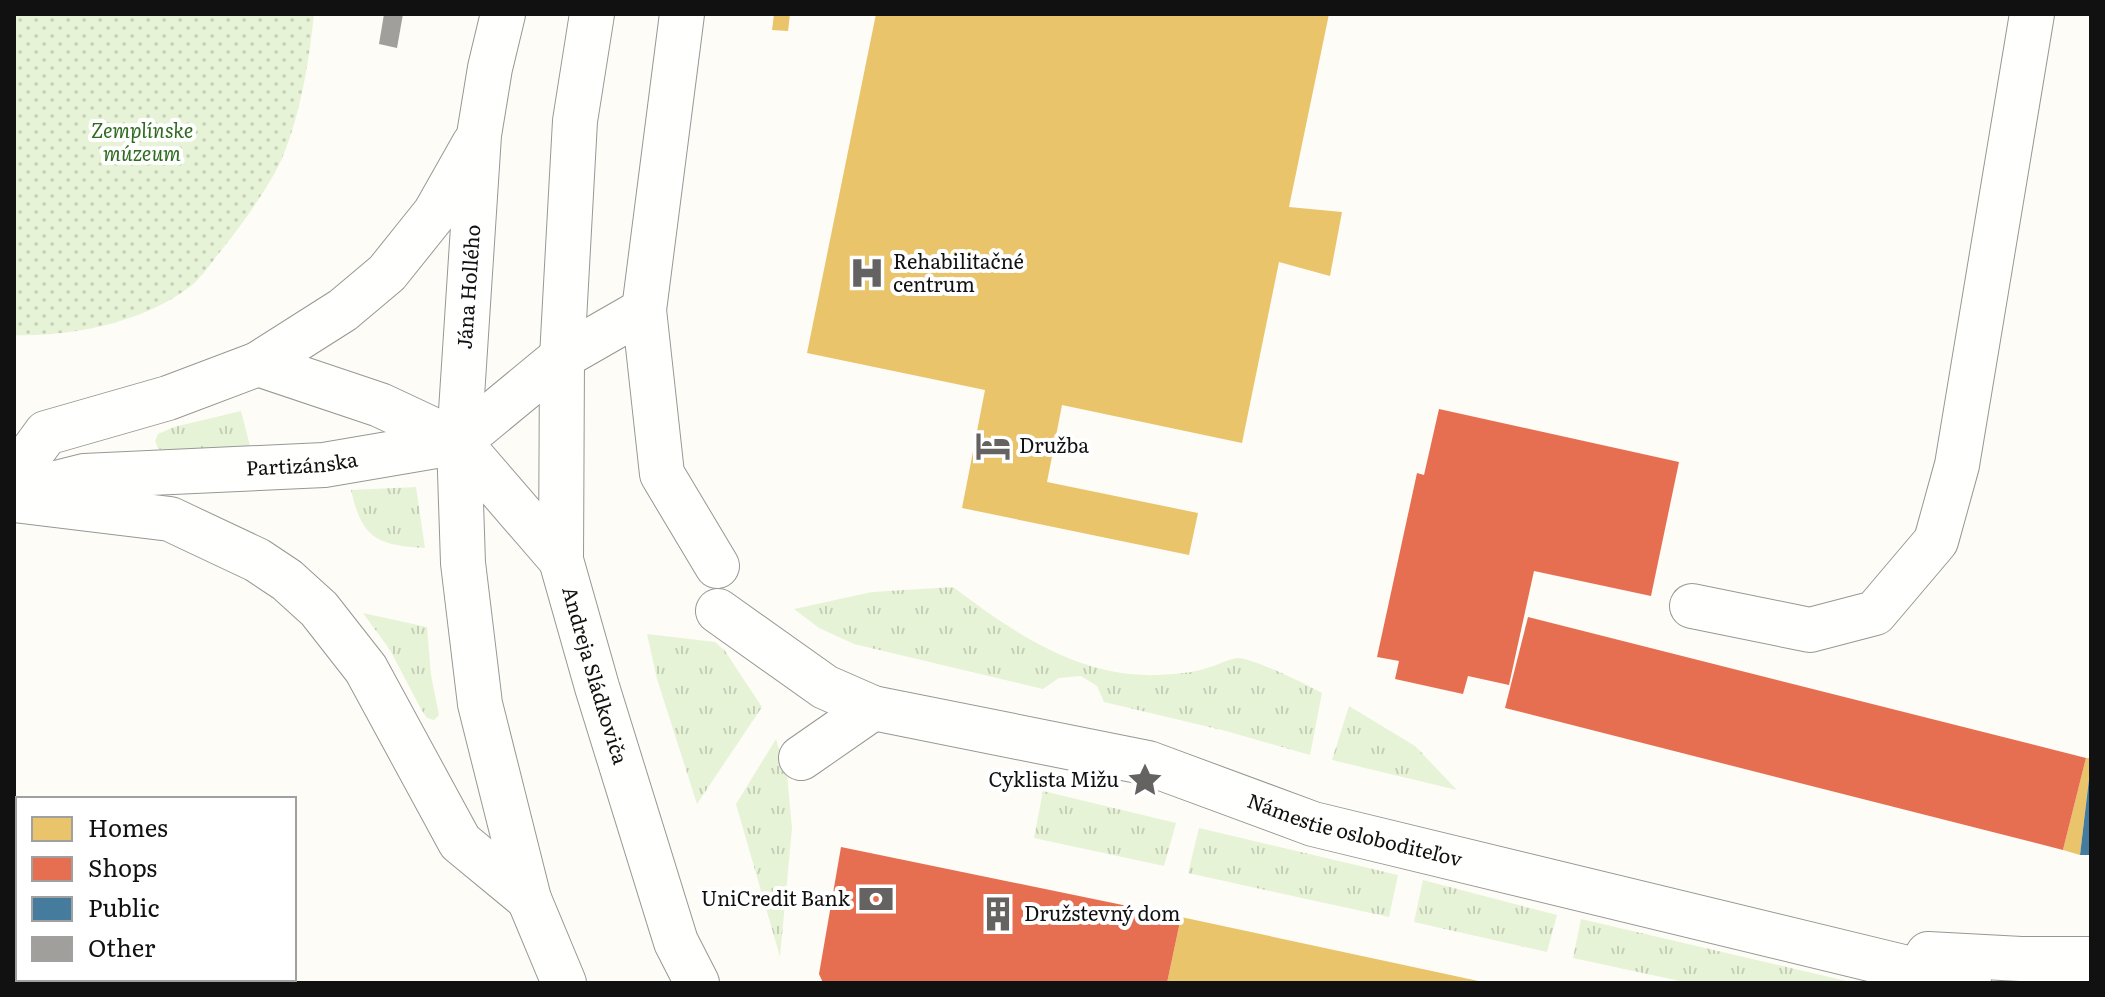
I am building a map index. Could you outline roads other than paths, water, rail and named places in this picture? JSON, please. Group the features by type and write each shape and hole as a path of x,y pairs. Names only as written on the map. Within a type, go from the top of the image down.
{"street":[{"name":"Jána Hollého","path":"503,14 479,135 459,442 463,563 480,704 529,899"},
{"path":"562,357 575,121 592,14"},
{"path":"682,14 644,310 662,474 717,566"},
{"path":"1692,606 1810,630 1875,613 1936,541 1957,465 2032,14"},
{"path":"14,477 46,433 168,398 258,364 343,310 387,273 435,213 479,135"},
{"name":"Partizánska","path":"14,497 84,476 324,465 459,442 562,357 644,310"},
{"name":"Andreja Sládkoviča","path":"562,357 561,560 676,942 697,983"},
{"path":"258,364 380,405 459,442 561,560"},
{"path":"14,497 170,519 257,560 287,580 319,609 366,669 460,842 529,899 564,983"},
{"name":"Námestie osloboditeľov","path":"718,611 825,687 873,708 1148,763 1313,824 1969,983"},
{"path":"801,758 873,708"},
{"name":"Námestie osloboditeľov","path":"1837,949 2021,959 2091,959"}],"water":[{"path":"14,848 16,981 170,983 14,983"}],"place":[{"name":"Rehabilitačné centrum","path":"867,273"},
{"name":"Družba","path":"993,446"},
{"name":"Cyklista Mižu","path":"1145,780"},
{"name":"UniCredit Bank","path":"876,899"},
{"name":"Družstevný dom","path":"998,914"}],"park label":[{"name":"Zemplínske múzeum","path":"142,142"}]}
